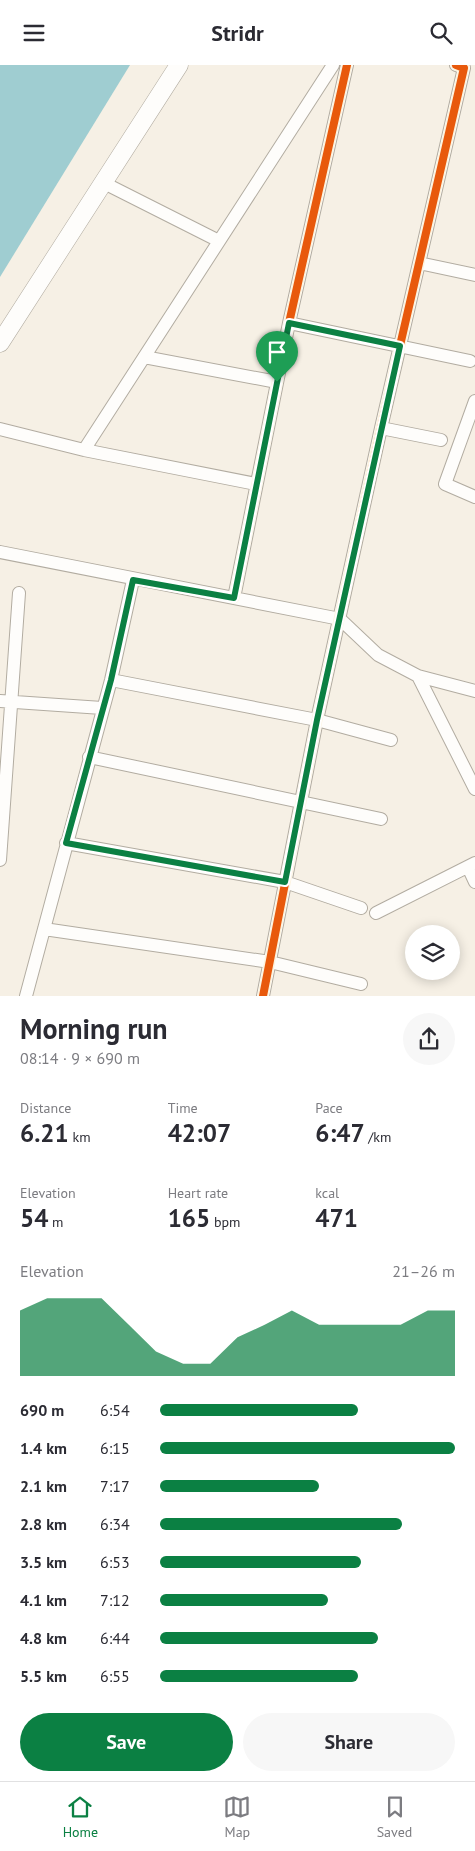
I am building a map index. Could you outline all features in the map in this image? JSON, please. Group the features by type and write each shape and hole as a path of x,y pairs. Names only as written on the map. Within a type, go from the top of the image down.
{"street":[{"path":"0,343 179,65"},
{"path":"84,450 332,65"},
{"path":"234,598 289,323 347,65"},
{"path":"263,996 317,720 381,428 464,68 456,65"},
{"path":"104,183 219,241"},
{"path":"419,263 475,275"},
{"path":"289,323 470,361"},
{"path":"144,357 277,382"},
{"path":"475,401 445,484 475,497"},
{"path":"381,428 441,440"},
{"path":"0,429 84,450 256,484"},
{"path":"0,552 133,580 340,619 378,655 418,676 475,691"},
{"path":"26,996 111,680 133,580"},
{"path":"0,861 6,701 19,593"},
{"path":"418,676 475,789"},
{"path":"111,680 317,720 391,740"},
{"path":"6,701 102,708"},
{"path":"89,757 381,819"},
{"path":"66,843 285,882 361,907"},
{"path":"376,913 471,865 475,882"},
{"path":"44,929 270,962 361,984"}],"water":[{"path":"0,65 130,65 0,277"}],"cycle path":[{"path":"234,598 289,323 347,65"},
{"path":"263,996 317,720 381,428 464,68 456,65"}],"route":[{"path":"289,323 400,346 317,720 285,882 66,843 111,680 133,580 234,598 277,382 289,323"}]}
